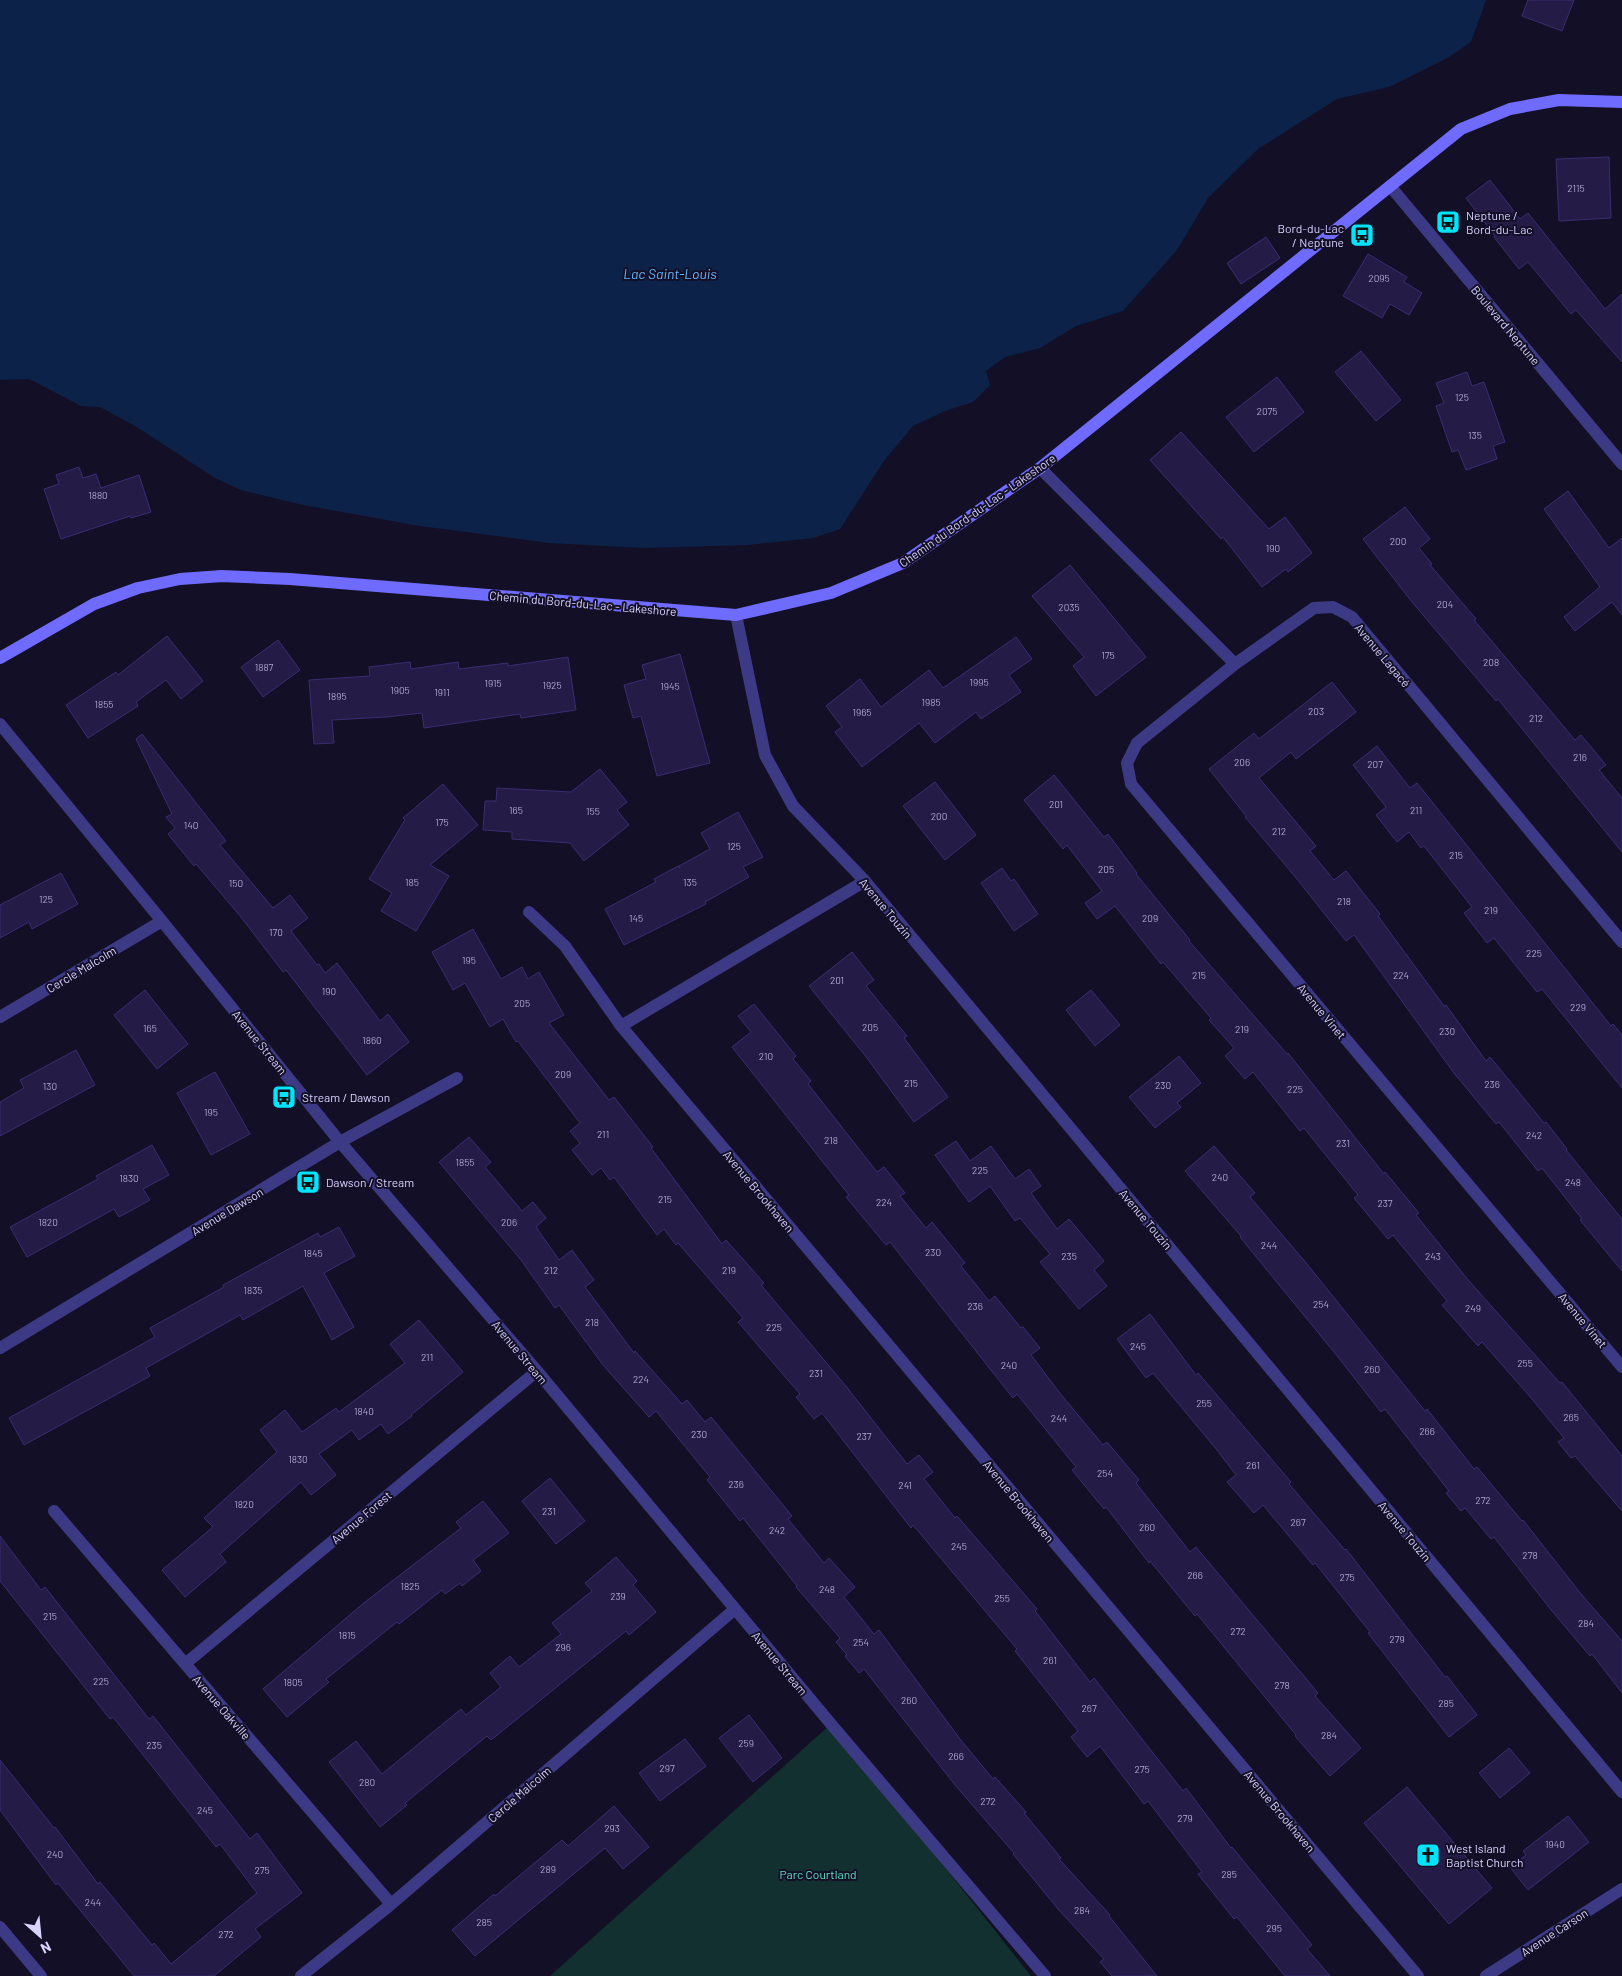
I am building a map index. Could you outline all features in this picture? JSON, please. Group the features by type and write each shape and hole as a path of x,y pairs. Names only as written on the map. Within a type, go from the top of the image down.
{"street":[{"name":"Chemin du Bord-du-Lac - Lakeshore","path":"0,658 94,604 129,591 180,579 222,576 300,580 736,615 832,593 903,563 1040,468 1461,130 1510,109 1559,100 1622,102"},
{"name":"Boulevard Neptune","path":"1390,186 1622,464"},
{"path":"1040,468 1235,664"},
{"name":"Avenue Lagacé","path":"1235,664 1314,608 1333,607 1352,617 1622,942"},
{"name":"Avenue Touzin","path":"736,615 765,756 793,806 865,881 1622,1792"},
{"name":"Avenue Vinet","path":"1235,664 1137,743 1126,763 1131,784 1622,1367"},
{"name":"Avenue Stream","path":"0,724 340,1142 536,1371 1045,1976"},
{"path":"620,1026 865,881"},
{"name":"Avenue Brookhaven","path":"529,912 565,946 620,1026 1418,1976"},
{"name":"Cercle Malcolm","path":"0,1017 162,921"},
{"name":"Avenue Dawson","path":"0,1348 340,1142 457,1078"},
{"name":"Avenue Forest","path":"185,1664 536,1371"},
{"name":"Avenue Oakville","path":"54,1511 391,1904"},
{"name":"Cercle Malcolm","path":"301,1976 391,1904 735,1609"},
{"name":"Avenue Carson","path":"1486,1976 1622,1889"},
{"path":"0,1927 41,1976"}],"green space":[{"name":"Parc Courtland","path":"831,1724 1031,1976 550,1976"}],"water":[{"name":"Lac Saint-Louis","path":"0,0 1486,0 1471,42 1449,57 1389,87 1337,99 1258,149 1208,198 1177,250 1123,311 1076,326 1040,348 1005,357 986,371 990,385 973,402 945,411 913,426 884,461 840,529 813,538 748,545 644,548 549,543 420,526 303,505 241,490 215,478 135,426 100,407 81,406 29,379 0,380"}],"building":[{"path":"1528,0 1574,0 1562,31 1522,16"},
{"path":"1609,157 1611,218 1559,221 1556,159"},
{"path":"1490,180 1520,219 1528,213 1605,309 1622,294 1622,362 1576,310 1571,314 1528,262 1519,269 1494,237 1466,198"},
{"path":"1266,237 1280,258 1241,284 1227,263"},
{"path":"1368,254 1407,277 1404,282 1422,293 1409,315 1390,304 1382,318 1343,296"},
{"path":"1361,351 1401,400 1376,421 1335,372"},
{"path":"1467,372 1472,386 1484,382 1505,442 1493,446 1497,459 1466,470 1458,450 1452,452 1436,406 1444,403 1436,383"},
{"path":"1277,377 1304,412 1254,452 1226,417"},
{"path":"1181,432 1269,529 1285,517 1312,553 1288,572 1286,569 1262,587 1223,537 1221,539 1150,460"},
{"path":"79,467 83,478 96,474 101,488 139,475 151,512 131,518 130,516 61,539 44,489 59,484 56,475"},
{"path":"1568,491 1609,548 1622,538 1622,615 1612,602 1575,631 1564,617 1600,587 1544,509"},
{"path":"1405,507 1430,539 1419,548 1432,564 1430,565 1575,740 1581,735 1606,765 1599,770 1622,798 1622,852 1498,699 1496,701 1412,602 1363,539"},
{"path":"1070,565 1146,657 1096,696 1073,666 1084,657 1032,596"},
{"path":"167,636 203,681 181,699 166,680 136,702 138,706 88,738 66,705 116,672 118,675"},
{"path":"1016,637 1032,659 1009,675 1021,692 981,719 976,712 935,743 919,723 862,767 835,732 842,727 826,706 860,679 881,707 929,670 943,688"},
{"path":"278,640 300,670 263,697 241,667"},
{"path":"680,654 710,763 657,776 641,716 633,718 624,685 646,679 642,665"},
{"path":"568,657 576,710 521,718 520,714 424,728 422,713 332,720 334,743 314,744 309,680 370,676 369,667 410,662 411,669 458,662 459,669 508,663 508,666"},
{"path":"1332,682 1356,712 1296,759 1291,752 1259,778 1316,846 1310,851 1334,880 1346,871 1380,914 1378,916 1486,1061 1490,1057 1544,1123 1546,1122 1566,1150 1622,1219 1622,1271 1580,1220 1582,1219 1542,1168 1538,1171 1499,1122 1496,1124 1454,1073 1354,935 1346,941 1245,817 1209,769 1254,733 1259,739"},
{"path":"142,734 226,841 220,845 273,908 290,895 308,918 291,931 317,965 319,964 325,973 337,963 380,1021 388,1014 409,1042 367,1075 286,970 283,972 241,917 196,864 194,866 168,834 175,828 166,817 172,814 136,739"},
{"path":"1377,746 1410,788 1417,783 1611,1026 1613,1024 1622,1035 1622,1088 1542,989 1537,992 1494,938 1487,943 1464,913 1472,907 1424,846 1421,848 1409,832 1397,842 1376,815 1386,807 1353,765"},
{"path":"600,769 627,802 617,810 629,825 584,861 570,843 512,839 512,832 483,830 485,801 496,801 497,788 571,792"},
{"path":"1054,775 1104,837 1108,834 1136,874 1189,941 1288,1053 1384,1174 1385,1172 1419,1213 1416,1215 1469,1281 1560,1383 1562,1382 1622,1456 1622,1511 1575,1456 1571,1458 1558,1442 1564,1438 1532,1399 1482,1342 1478,1346 1442,1305 1447,1301 1393,1235 1388,1239 1354,1198 1358,1195 1304,1128 1300,1131 1253,1072 1245,1079 1225,1056 1234,1048 1163,962 1161,964 1115,906 1097,919 1085,903 1102,891 1067,845 1063,849 1024,800"},
{"path":"935,782 976,835 945,860 903,806"},
{"path":"443,784 478,825 430,865 449,876 416,931 381,911 392,893 369,879 405,820 403,818"},
{"path":"738,812 763,857 743,867 749,877 705,902 706,904 624,945 605,909 656,882 654,879 678,866 680,868 679,866 710,849 701,833"},
{"path":"1002,868 1011,881 1014,879 1038,914 1014,931 981,883"},
{"path":"61,873 78,904 32,929 29,922 0,938 0,905"},
{"path":"473,929 501,979 522,967 528,979 539,972 564,1015 549,1023 609,1100 614,1097 653,1147 651,1148 722,1244 726,1240 764,1283 761,1285 845,1385 907,1464 919,1455 933,1472 924,1479 955,1518 957,1516 1037,1609 1035,1611 1090,1682 1094,1678 1183,1791 1186,1788 1231,1848 1312,1945 1307,1949 1330,1976 1285,1976 1237,1917 1234,1919 1198,1874 1202,1872 1148,1801 1144,1804 1100,1746 1087,1757 1071,1737 1078,1731 1015,1651 1017,1649 913,1525 911,1528 822,1413 814,1419 796,1397 800,1394 738,1322 743,1318 678,1243 676,1245 664,1229 657,1235 614,1177 610,1180 601,1168 592,1175 572,1150 580,1143 570,1131 580,1123 518,1041 516,1042 503,1019 490,1027 465,983 453,990 432,952"},
{"path":"852,952 874,980 866,986 907,1036 904,1038 948,1097 914,1122 867,1058 809,986"},
{"path":"145,990 188,1044 157,1069 114,1015"},
{"path":"1091,990 1120,1025 1095,1046 1066,1010"},
{"path":"754,1004 796,1056 793,1059 811,1081 808,1084 877,1172 884,1167 905,1193 900,1196 926,1228 932,1222 965,1263 961,1266 989,1301 995,1296 1021,1328 1023,1327 1040,1348 1031,1355 1059,1392 1103,1445 1107,1442 1139,1480 1136,1483 1190,1552 1196,1547 1318,1693 1315,1696 1361,1748 1330,1776 1295,1736 1197,1614 1195,1616 1150,1561 1149,1563 1106,1507 1104,1509 1072,1470 1076,1467 1017,1394 1013,1398 890,1242 886,1245 846,1197 849,1195 732,1047 751,1032 738,1016"},
{"path":"76,1050 95,1085 0,1136 0,1102 24,1088 20,1080"},
{"path":"1179,1056 1201,1083 1177,1103 1181,1107 1155,1128 1129,1097"},
{"path":"215,1072 250,1134 211,1155 177,1093"},
{"path":"469,1137 491,1162 485,1167 522,1211 533,1202 546,1218 536,1227 559,1260 572,1250 594,1280 585,1287 634,1353 635,1351 682,1404 687,1400 705,1422 711,1417 792,1516 788,1519 824,1563 829,1558 855,1587 844,1597 874,1634 879,1630 960,1739 993,1779 995,1777 1026,1812 1024,1813 1061,1858 1059,1859 1110,1915 1157,1976 1112,1976 1100,1962 1104,1959 1058,1909 1014,1853 955,1785 864,1669 859,1673 845,1656 847,1655 836,1642 840,1638 796,1587 743,1518 740,1521 707,1480 710,1477 656,1411 649,1417 603,1365 559,1305 555,1308 521,1260 439,1162"},
{"path":"956,1141 970,1161 991,1146 1015,1179 1029,1169 1041,1186 1031,1193 1057,1229 1069,1219 1104,1261 1094,1270 1107,1286 1079,1309 1040,1262 1050,1254 1020,1218 1015,1221 990,1186 969,1202 935,1155"},
{"path":"152,1145 169,1175 143,1189 150,1200 119,1217 114,1209 27,1257 10,1227 98,1179 96,1176"},
{"path":"1214,1146 1255,1193 1250,1197 1307,1264 1425,1411 1427,1409 1474,1469 1477,1467 1523,1520 1581,1594 1622,1641 1622,1693 1592,1654 1590,1656 1552,1611 1494,1537 1491,1539 1465,1508 1461,1511 1446,1493 1449,1491 1385,1409 1381,1412 1241,1236 1185,1171"},
{"path":"339,1227 355,1256 324,1273 354,1327 332,1340 303,1286 243,1320 240,1315 146,1368 150,1376 24,1445 9,1418 155,1337 150,1328 224,1287 223,1285 318,1233 320,1237"},
{"path":"1150,1314 1196,1375 1198,1373 1291,1482 1289,1484 1346,1549 1445,1677 1447,1676 1477,1715 1449,1737 1315,1563 1313,1565 1263,1505 1254,1513 1227,1482 1236,1475 1217,1450 1153,1373 1146,1378 1117,1339"},
{"path":"419,1320 463,1372 388,1434 381,1424 359,1440 352,1430 319,1454 336,1475 311,1495 301,1482 220,1554 226,1562 185,1597 162,1570 213,1527 204,1518 277,1452 260,1430 285,1410 302,1432 336,1408 339,1412 405,1363 390,1344"},
{"path":"550,1478 585,1521 556,1544 522,1501"},
{"path":"483,1501 509,1533 473,1560 481,1571 462,1586 460,1583 445,1594 442,1590 399,1624 397,1622 326,1679 329,1682 287,1717 263,1689 365,1602 461,1528 456,1522"},
{"path":"0,1536 41,1590 45,1587 149,1719 153,1716 250,1839 257,1833 302,1893 255,1929 261,1937 214,1976 134,1976 58,1883 56,1885 0,1810 0,1760 55,1827 98,1884 100,1882 152,1945 154,1943 171,1964 257,1893 220,1844 216,1847 113,1717 110,1719 0,1581"},
{"path":"616,1557 637,1581 633,1585 656,1612 629,1635 626,1631 491,1740 487,1736 405,1803 407,1805 380,1827 329,1762 356,1741 382,1774 461,1709 466,1715 501,1687 490,1673 510,1656 519,1667 561,1634 552,1623 592,1591 585,1583"},
{"path":"749,1715 782,1758 753,1782 719,1738"},
{"path":"685,1739 706,1766 660,1801 639,1773"},
{"path":"1509,1748 1530,1773 1500,1798 1479,1773"},
{"name":"West Island Baptist Church","path":"1407,1787 1492,1888 1449,1924 1364,1823"},
{"path":"614,1806 649,1847 623,1869 605,1848 475,1956 452,1930 562,1840 568,1846"},
{"path":"1568,1816 1589,1842 1528,1890 1510,1867 1526,1855 1523,1851"}],"place":[{"name":"Neptune / Bord-du-Lac","path":"1448,222"},
{"name":"Bord-du-Lac / Neptune","path":"1362,235"},
{"name":"Stream / Dawson","path":"284,1097"},
{"name":"Dawson / Stream","path":"308,1182"},
{"name":"West Island Baptist Church","path":"1428,1855"}]}
